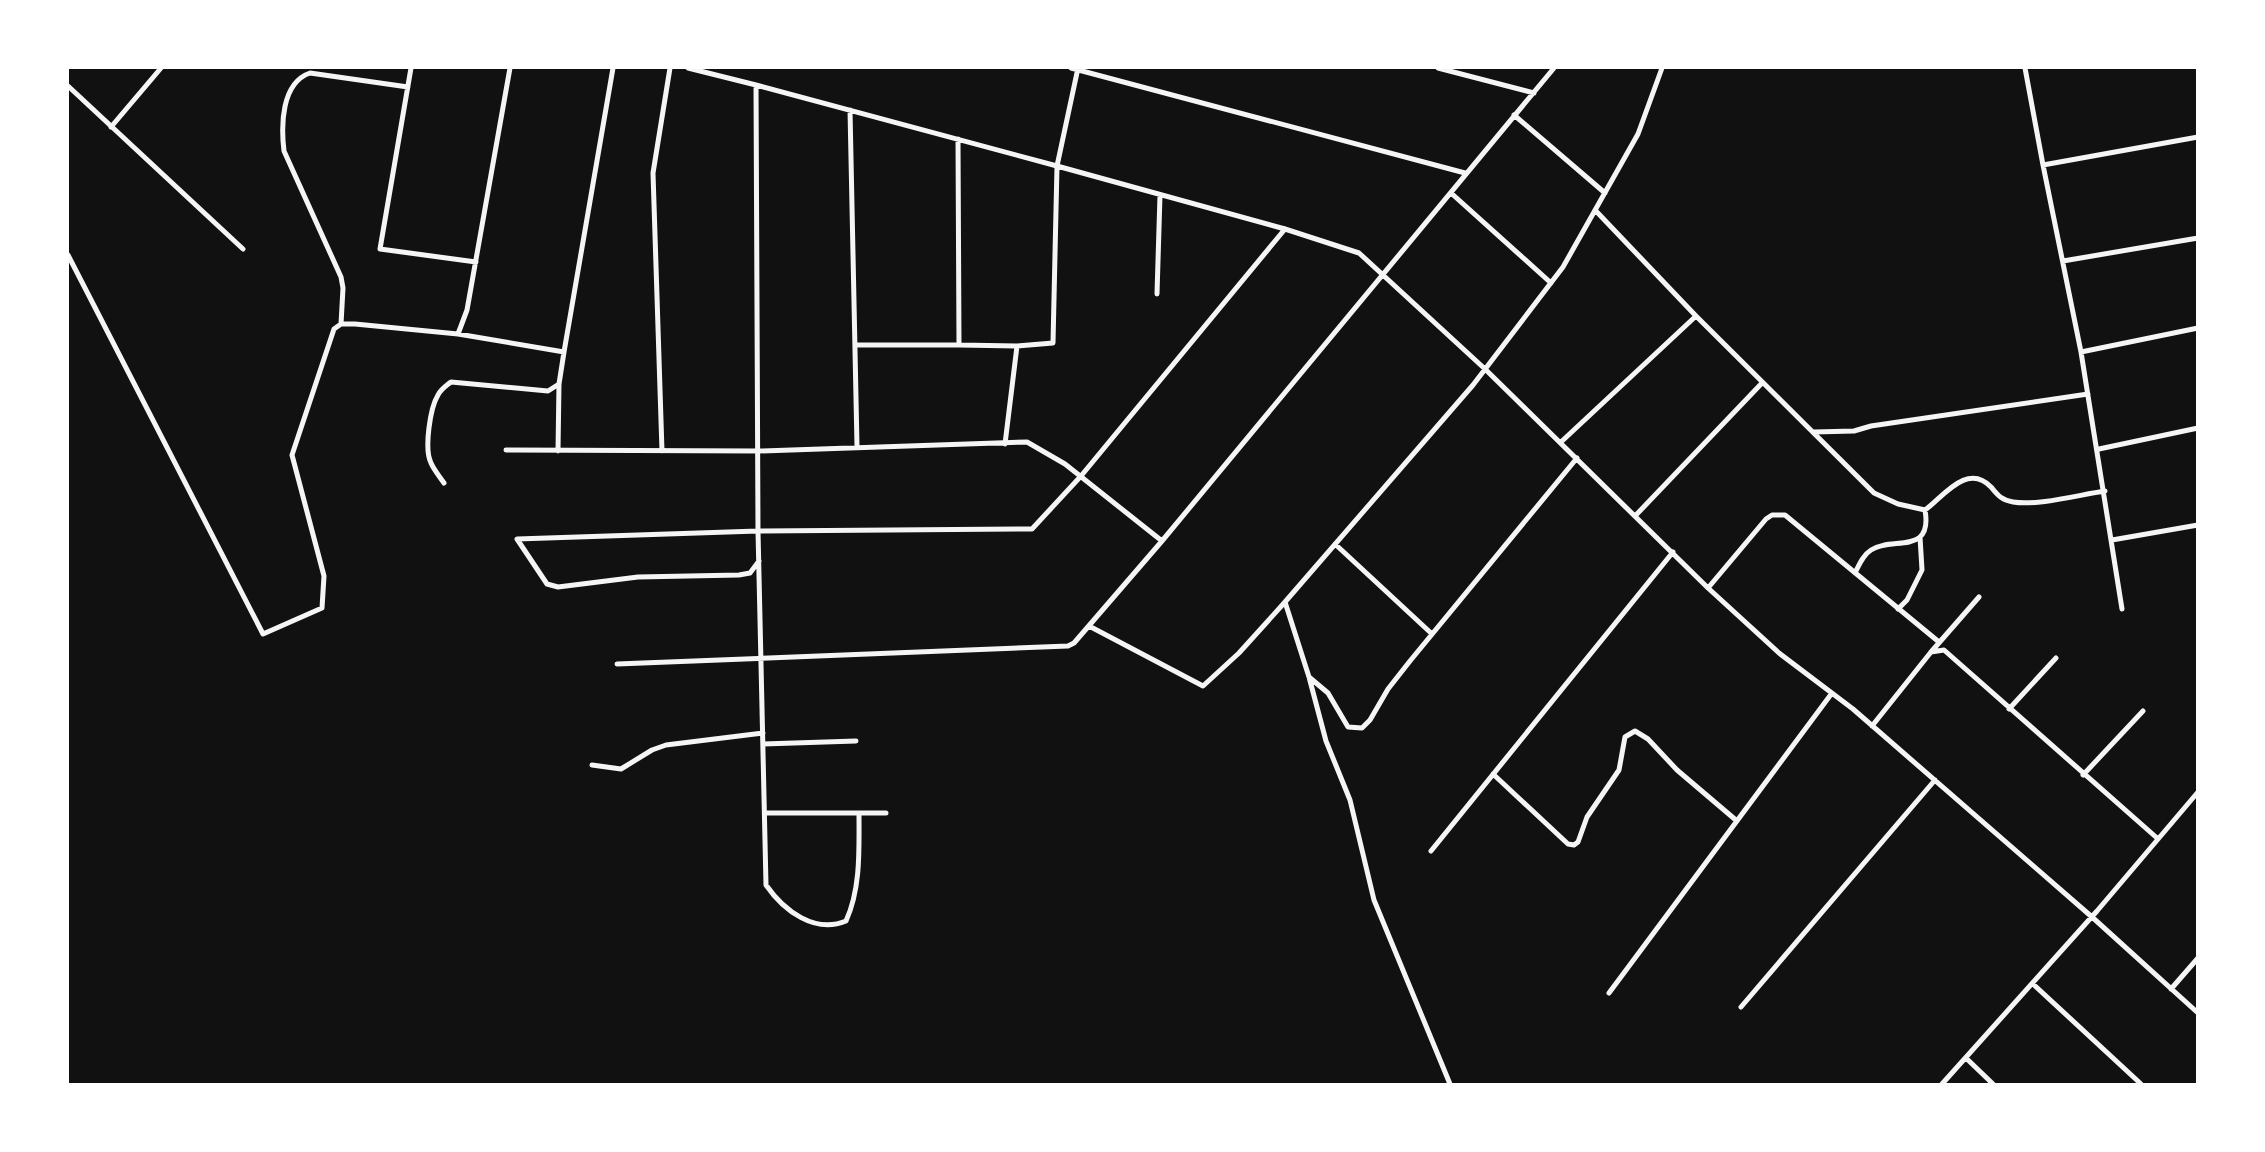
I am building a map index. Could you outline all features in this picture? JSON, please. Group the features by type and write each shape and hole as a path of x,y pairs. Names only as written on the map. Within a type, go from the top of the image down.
{"street":[{"path":"111,128 161,68"},
{"path":"411,68 380,249 476,262"},
{"path":"458,334 467,310 510,68"},
{"path":"558,451 559,384 613,68"},
{"path":"662,451 653,173 670,68"},
{"path":"688,68 1057,166 1285,229 1359,253 1562,442 1708,588 1779,653 1832,693 1935,780 2198,1013"},
{"path":"855,345 1017,346 1053,343 1057,166 1076,68 1465,173"},
{"path":"1438,68 1534,93"},
{"path":"617,664 1068,646 1074,643 1162,541 1554,68"},
{"path":"1089,626 1203,686 1239,653 1485,369 1563,267 1638,134 1662,68"},
{"path":"2025,68 2081,352 2105,491 2122,609"},
{"path":"341,324 343,288 341,277 284,151 282,129 286,102 302,76 310,73 408,87"},
{"path":"68,86 243,249"},
{"path":"756,86 760,451 758,531 766,885 774,897 798,915 817,925 831,927 846,921 851,908 859,859 860,813"},
{"path":"850,110 857,446"},
{"path":"1514,115 1605,193"},
{"path":"2043,165 2198,137"},
{"path":"958,139 959,345"},
{"path":"1451,193 1551,283"},
{"path":"1157,294 1160,195"},
{"path":"1595,210 1762,383 1874,493 1898,504 1926,510"},
{"path":"759,561 750,573 739,575 638,578 558,587 547,584 517,539 758,531 1032,530 1080,476 1285,229"},
{"path":"2063,261 2198,238"},
{"path":"68,255 263,634 322,608 324,576 292,455 334,329 341,324 458,334 564,352"},
{"path":"1562,442 1696,316"},
{"path":"2081,352 2198,328"},
{"path":"1005,444 1017,346"},
{"path":"444,483 431,463 428,451 434,407 437,396 443,388 451,382 548,391 559,384"},
{"path":"1636,515 1762,383"},
{"path":"1814,432 1854,431 1871,426 2088,394"},
{"path":"2098,449 2198,428"},
{"path":"506,450 760,451 1027,442 1080,476 1162,541"},
{"path":"1309,677 1328,693 1348,727 1362,728 1379,708 1388,689 1577,458"},
{"path":"1855,573 1868,552 1874,548 1910,544 1920,537 1925,528 1926,510 1950,486 1973,478 1982,480 1997,495 2012,502 2105,491"},
{"path":"1708,588 1766,519 1772,515 1785,515 1939,642"},
{"path":"2112,540 2198,525"},
{"path":"1898,609 1907,600 1922,570 1920,537"},
{"path":"1335,544 1432,634"},
{"path":"1431,851 1673,552"},
{"path":"1872,726 1939,642 1979,597"},
{"path":"1284,602 1309,677 1326,741 1350,800 1374,900 1450,1084"},
{"path":"1931,652 1944,650 2082,775 2157,838"},
{"path":"2009,709 2056,658"},
{"path":"1609,993 1832,693"},
{"path":"2082,775 2143,711"},
{"path":"1493,774 1568,843 1574,845 1578,842 1596,802 1619,770 1625,737 1635,731 1648,739 1677,770 1737,821"},
{"path":"592,765 621,770 652,750 666,745 763,734"},
{"path":"763,744 856,741"},
{"path":"1741,1006 1935,780"},
{"path":"1942,1084 2034,984 2198,792"},
{"path":"765,813 886,813"},
{"path":"2171,989 2198,958"},
{"path":"2034,984 2141,1084"},
{"path":"1967,1059 1993,1084"}]}
